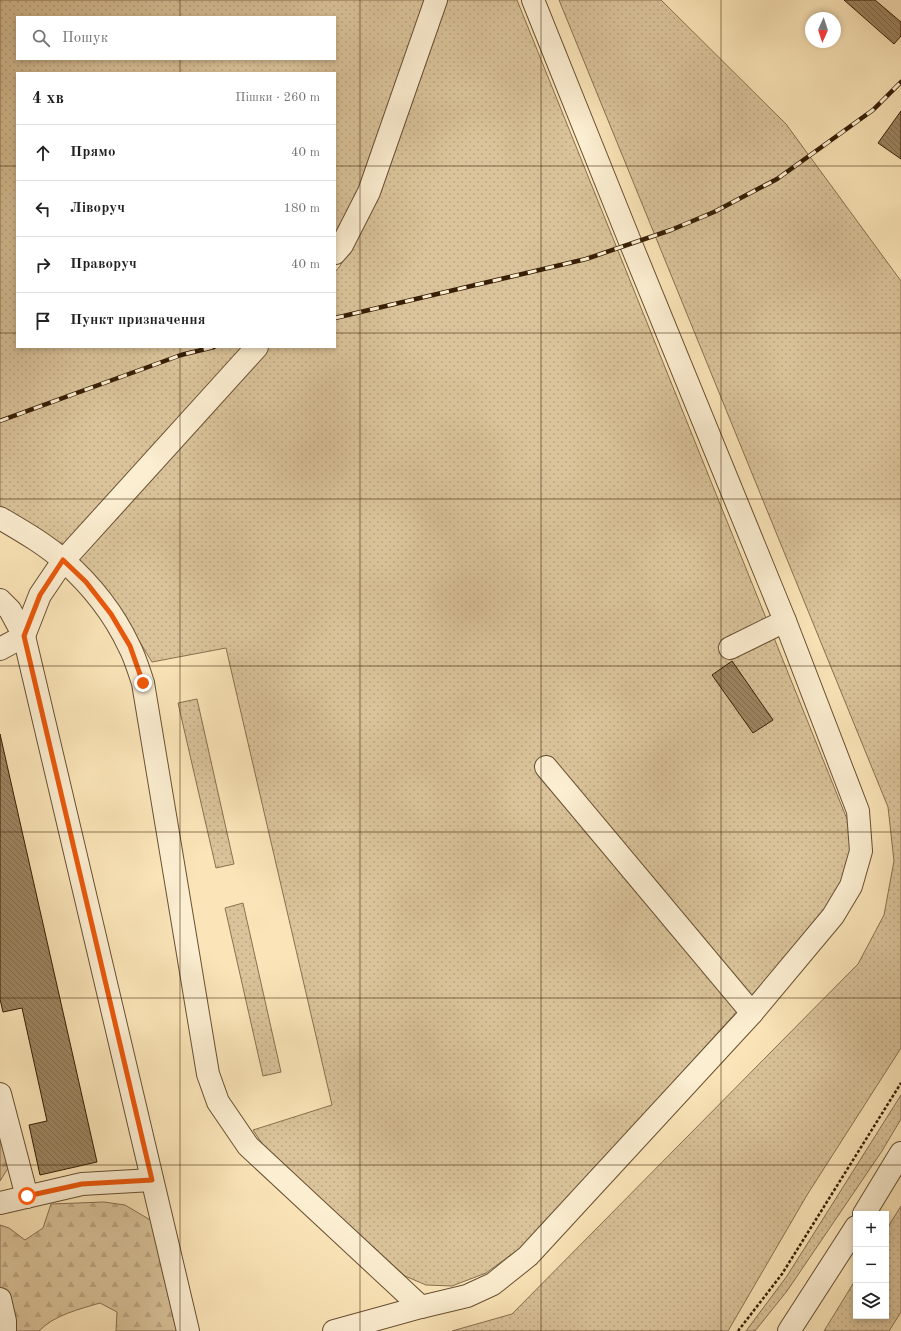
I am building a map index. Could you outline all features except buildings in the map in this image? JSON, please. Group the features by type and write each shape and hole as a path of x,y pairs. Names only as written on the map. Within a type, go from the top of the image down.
{"street":[{"path":"336,252 342,246 369,192 436,0"},
{"path":"334,1331 467,1296 493,1284 528,1256 752,1013 833,916 851,886 861,852 858,810 785,621 533,0"},
{"path":"0,649 24,636 40,595 63,560 256,348"},
{"path":"0,518 63,560 86,582 111,614 130,646 143,683 208,1074 218,1102 248,1146 421,1307"},
{"path":"0,600 10,610 24,636 188,1331"},
{"path":"730,648 785,621"},
{"path":"546,767 752,1013"},
{"path":"0,1094 27,1196"},
{"path":"866,1211 901,1153"},
{"path":"0,1203 82,1184 152,1180"},
{"path":"789,1331 853,1232"},
{"path":"0,1299 5,1321 5,1331"}],"path":[{"path":"738,1331 782,1274 901,1083"}],"green space":[{"path":"0,0 430,0 361,190 336,238 336,72 16,72 16,348 248,348 66,546 0,508"},
{"path":"447,0 517,0 853,834 848,870 833,904 810,931 527,1243 486,1273 452,1286 426,1285 405,1276 265,1148 253,1130 332,1105 226,648 152,662 130,626 77,559 266,348 336,348 336,271 380,193"},
{"path":"559,0 661,0 786,124 901,281 901,1048 807,1195 728,1331 452,1331 512,1314 858,964 884,915 894,861 888,807"},
{"path":"197,699 234,864 216,868 178,703"},
{"path":"243,903 281,1072 263,1076 225,908"},
{"path":"901,1095 901,1119 882,1151 787,1291 755,1331 746,1331 787,1276"},
{"path":"0,1124 10,1165 0,1181"},
{"path":"104,1202 125,1205 157,1224 177,1331 116,1331 117,1312 100,1303 76,1310 60,1317 45,1325 39,1331 0,1331 0,1225 9,1228 25,1240 43,1228 51,1204"},
{"path":"901,1206 901,1312 889,1331 824,1331 853,1284 853,1319 889,1319 889,1225"}],"railway":[{"path":"336,318 586,259 671,230 714,212 777,179 873,110 901,82"},
{"path":"0,421 181,355 210,348"}],"route":[{"path":"27,1196 82,1184 152,1180 24,636 40,595 63,560 86,582 111,614 130,646 143,683"}]}
